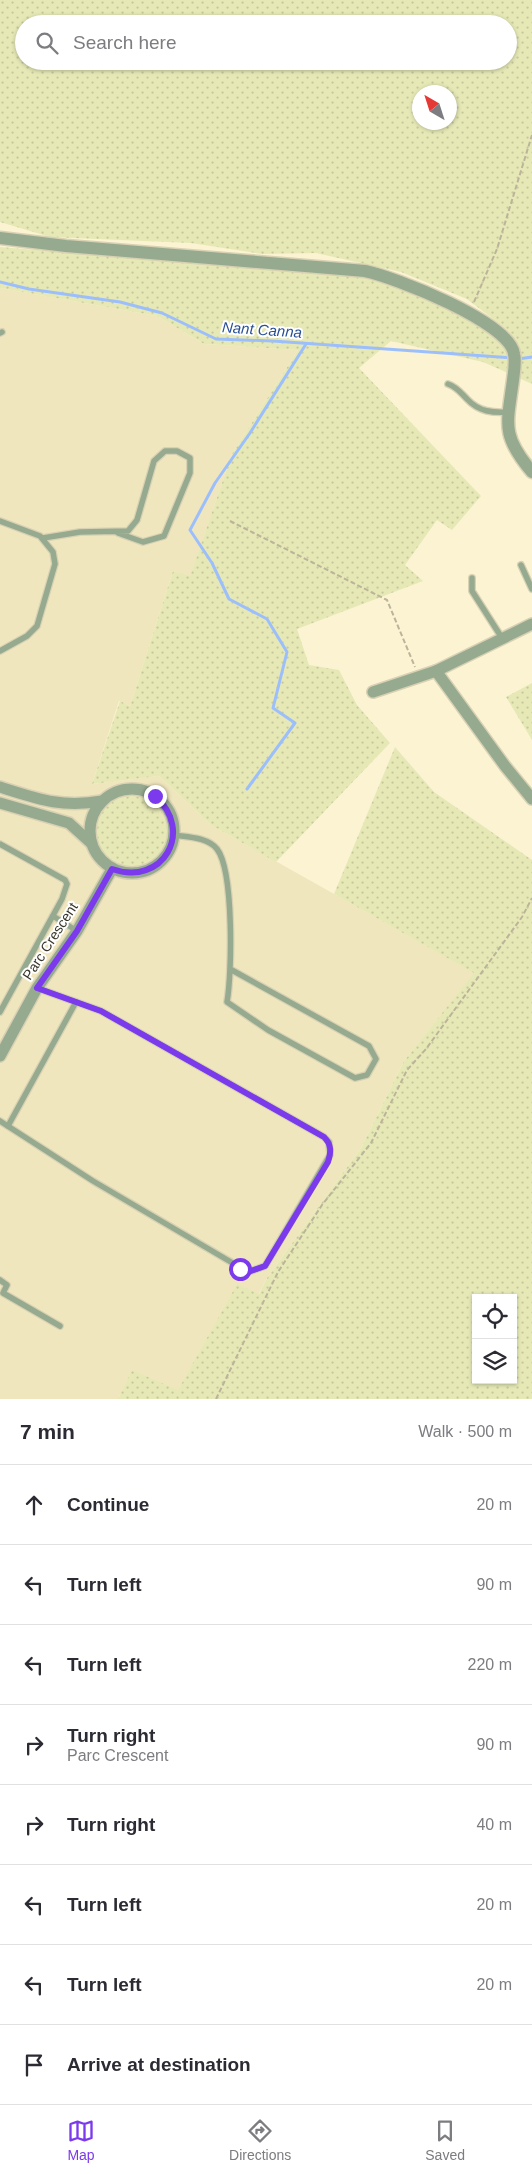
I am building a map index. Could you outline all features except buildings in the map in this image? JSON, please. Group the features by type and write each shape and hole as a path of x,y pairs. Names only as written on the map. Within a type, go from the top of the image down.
{"street":[{"path":"0,238 365,271 412,286 469,312 502,335 514,358 508,431 510,441 532,472"},
{"path":"373,692 436,671 532,624"},
{"path":"436,671 532,800"},
{"path":"0,787 60,804 102,801"},
{"path":"0,803 69,823 91,843 103,862 112,869 135,873 152,868 165,857 174,835 170,813 164,803 150,793 133,789 111,794 102,801 91,820 91,843"},
{"name":"Parc Crescent","path":"0,1056 37,988 77,931 112,869"}],"lane":[{"path":"448,384 458,389 469,402 483,410 494,413 509,412"},
{"path":"0,522 43,538 80,532 118,533 128,531 136,520 154,461 165,451 177,451 190,458 190,473 164,536 143,542 118,533"},
{"path":"0,651 27,636 37,626 55,564 53,552 43,538"},
{"path":"521,565 532,588"},
{"path":"472,578 472,590 502,638"},
{"path":"174,835 198,838 217,849 224,868 231,954 227,1002 268,1030 355,1078 367,1075 376,1059 369,1046 230,969"},
{"path":"0,844 65,880 67,884 62,900 0,1012"},
{"path":"53,916 77,931"},
{"path":"0,1121 93,1181 248,1272 265,1266 328,1162 330,1146 324,1137 101,1011 37,988"},
{"path":"8,1126 76,1002"},
{"path":"0,1280 8,1285 3,1293 60,1326"}],"path":[{"path":"469,312 497,249 532,135"},
{"path":"230,521 387,600 418,676"},
{"path":"216,1399 278,1272 322,1205 371,1143 407,1070 426,1049 522,917 532,898"}],"shaded area":[{"path":"0,288 157,316 204,344 298,350 232,454 190,577 173,571 130,706 119,701 92,784 159,776 211,825 475,973 404,1061 361,1148 267,1278 258,1295 237,1285 178,1391 132,1371 118,1399 0,1399"}],"green space":[{"path":"0,0 532,0 532,384 521,379 521,353 506,329 467,299 401,272 316,253 262,254 191,243 50,237 0,222"},
{"path":"0,247 358,276 398,288 462,316 495,334 506,346 508,373 483,362 391,341 359,368 481,496 452,530 437,520 405,565 423,581 297,629 309,665 339,670 357,705 390,743 276,862 211,825 159,776 92,784 120,701 130,706 173,571 190,576 232,454 298,350 204,344 157,316 0,288"},
{"path":"532,683 532,740 506,697"},
{"path":"395,747 434,792 532,860 532,1399 118,1399 132,1370 178,1390 237,1284 259,1294 267,1278 361,1148 404,1061 474,973 334,894"},
{"path":"132,796 145,799 157,806 164,818 167,831 164,844 157,856 145,863 132,866 119,863 107,856 100,844 97,831 100,818 107,806 119,799"}],"waterway":[{"name":"Nant Canna","path":"0,282 29,289 120,302 162,313 216,339 273,341 512,358"},
{"path":"247,789 295,723 273,708 287,652 267,619 229,599 212,563 190,530 215,483 250,433 306,344"},
{"name":"Nant Canna","path":"518,359 532,357"}],"route":[{"path":"155,796 164,803 170,813 173,824 174,835 165,857 157,865 146,871 135,873 112,869 77,931 37,988 101,1011 324,1137 329,1142 330,1154 328,1162 265,1266 248,1272 240,1269"}]}
